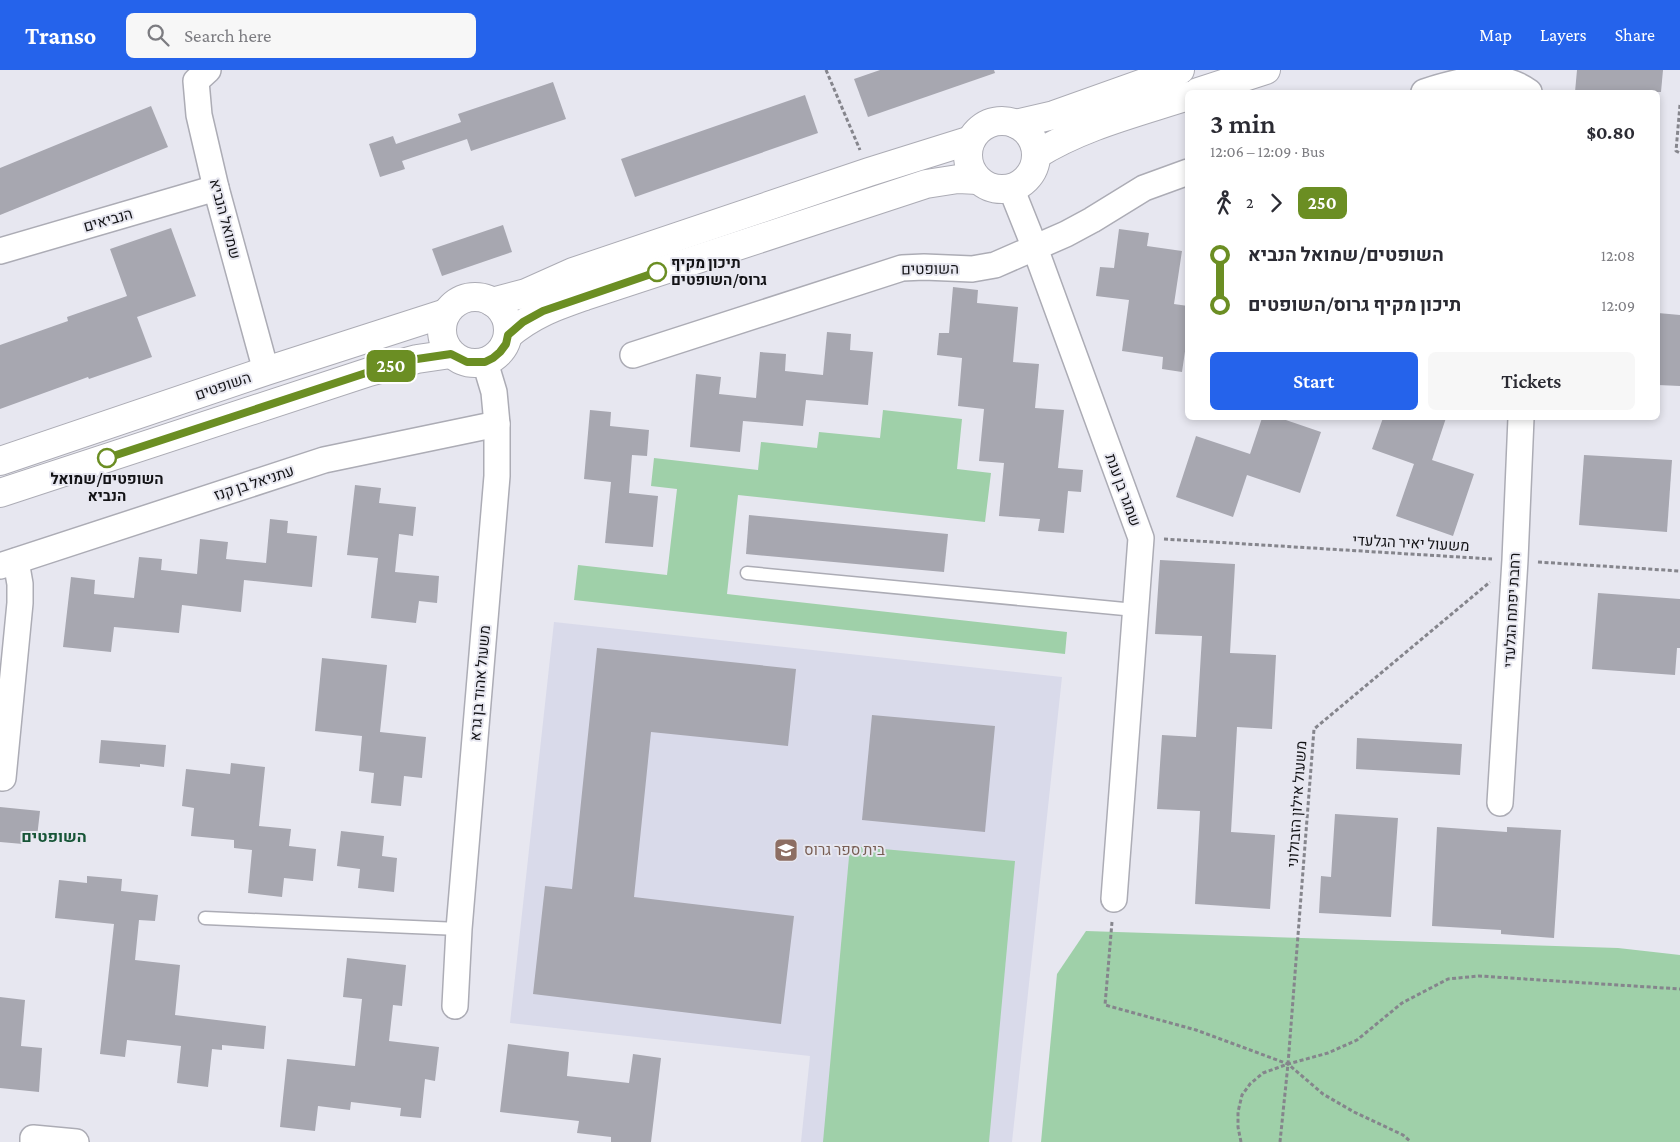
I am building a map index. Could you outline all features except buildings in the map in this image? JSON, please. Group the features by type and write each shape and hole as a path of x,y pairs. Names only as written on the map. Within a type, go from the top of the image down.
{"street":[{"name":"שמואל הנביא","path":"208,70 196,81 198,107 216,188 266,371"},
{"path":"1016,124 1054,115 1180,70"},
{"path":"1204,90 1266,70"},
{"path":"1430,90 1480,74 1496,72 1509,76 1525,88"},
{"path":"1036,155 1082,131 1185,97"},
{"path":"995,121 1006,121 1016,124 1023,128 1033,140 1036,155 1032,172 1019,184 1011,188 999,189 988,186 978,180 971,171 967,150 971,140 985,124 995,121"},
{"path":"492,302 526,293 573,272 869,172 971,140"},
{"name":"השופטים","path":"633,355 902,268 924,266 972,269 995,265 1092,220 1144,188 1185,173"},
{"path":"508,335 523,322 543,311 584,296 926,184 958,179 978,180"},
{"name":"הנביאים","path":"0,251 216,188"},
{"name":"שמגר בן ענת","path":"1011,188 1035,248 1141,538 1114,899"},
{"path":"467,298 484,298 492,302 503,312 508,327 506,344 500,352 485,362 467,362 451,354 442,339 442,321 446,313 452,306 467,298"},
{"name":"השופטים","path":"0,461 266,371 446,313"},
{"name":"השופטים","path":"0,492 369,372 417,359 451,354"},
{"name":"משעול אהוד בן גרא","path":"455,1006 459,929 497,476 497,424 494,392 485,362"},
{"name":"רחבת יפתח הגלעדי","path":"1500,803 1515,560 1521,420"},
{"name":"עתניאל בן קנז","path":"3,778 20,603 20,584 8,564 324,460 497,424"},
{"path":"33,1140 76,1142"}],"lane":[{"path":"748,573 1135,610"},
{"path":"205,918 459,929"}],"path":[{"path":"826,70 869,172"},
{"path":"1680,106 1676,151 1680,153"},
{"name":"משעול יאיר הגלעדי","path":"1141,538 1680,571"},
{"name":"משעול אילון הזבולוני","path":"1280,1142 1288,1064 1314,729 1515,560"},
{"path":"1114,899 1105,1005 1196,1030 1288,1064 1323,1094 1354,1112 1403,1135 1411,1142"},
{"path":"1241,1142 1238,1112 1242,1095 1250,1084 1263,1074 1288,1064 1328,1054 1357,1040 1402,1003 1448,979 1479,976 1680,989"}],"shaded area":[{"name":"בית ספר גרוס","path":"554,622 1062,677 1012,1142 801,1142 810,1056 510,1023"}],"green space":[{"path":"883,410 962,419 957,469 991,473 985,522 738,495 727,594 1067,632 1065,654 574,600 578,565 667,575 677,489 651,486 654,458 758,470 761,442 817,448 819,432 880,438"},
{"path":"850,846 1015,861 989,1142 823,1142"},
{"path":"1086,931 1618,948 1680,955 1680,1142 1041,1142 1057,974"}],"bus line":[{"name":"250","path":"107,458 369,372 417,359 451,354 467,362 476,364 485,362 500,352 506,344 508,335 523,322 543,311 657,272"}],"place":[{"name":"תיכון מקיף גרוס/השופטים","path":"657,272"},
{"name":"השופטים/שמואל הנביא","path":"107,458"},
{"name":"בית ספר גרוס","path":"786,850"}],"district":[{"name":"השופטים","path":"54,836"}]}
